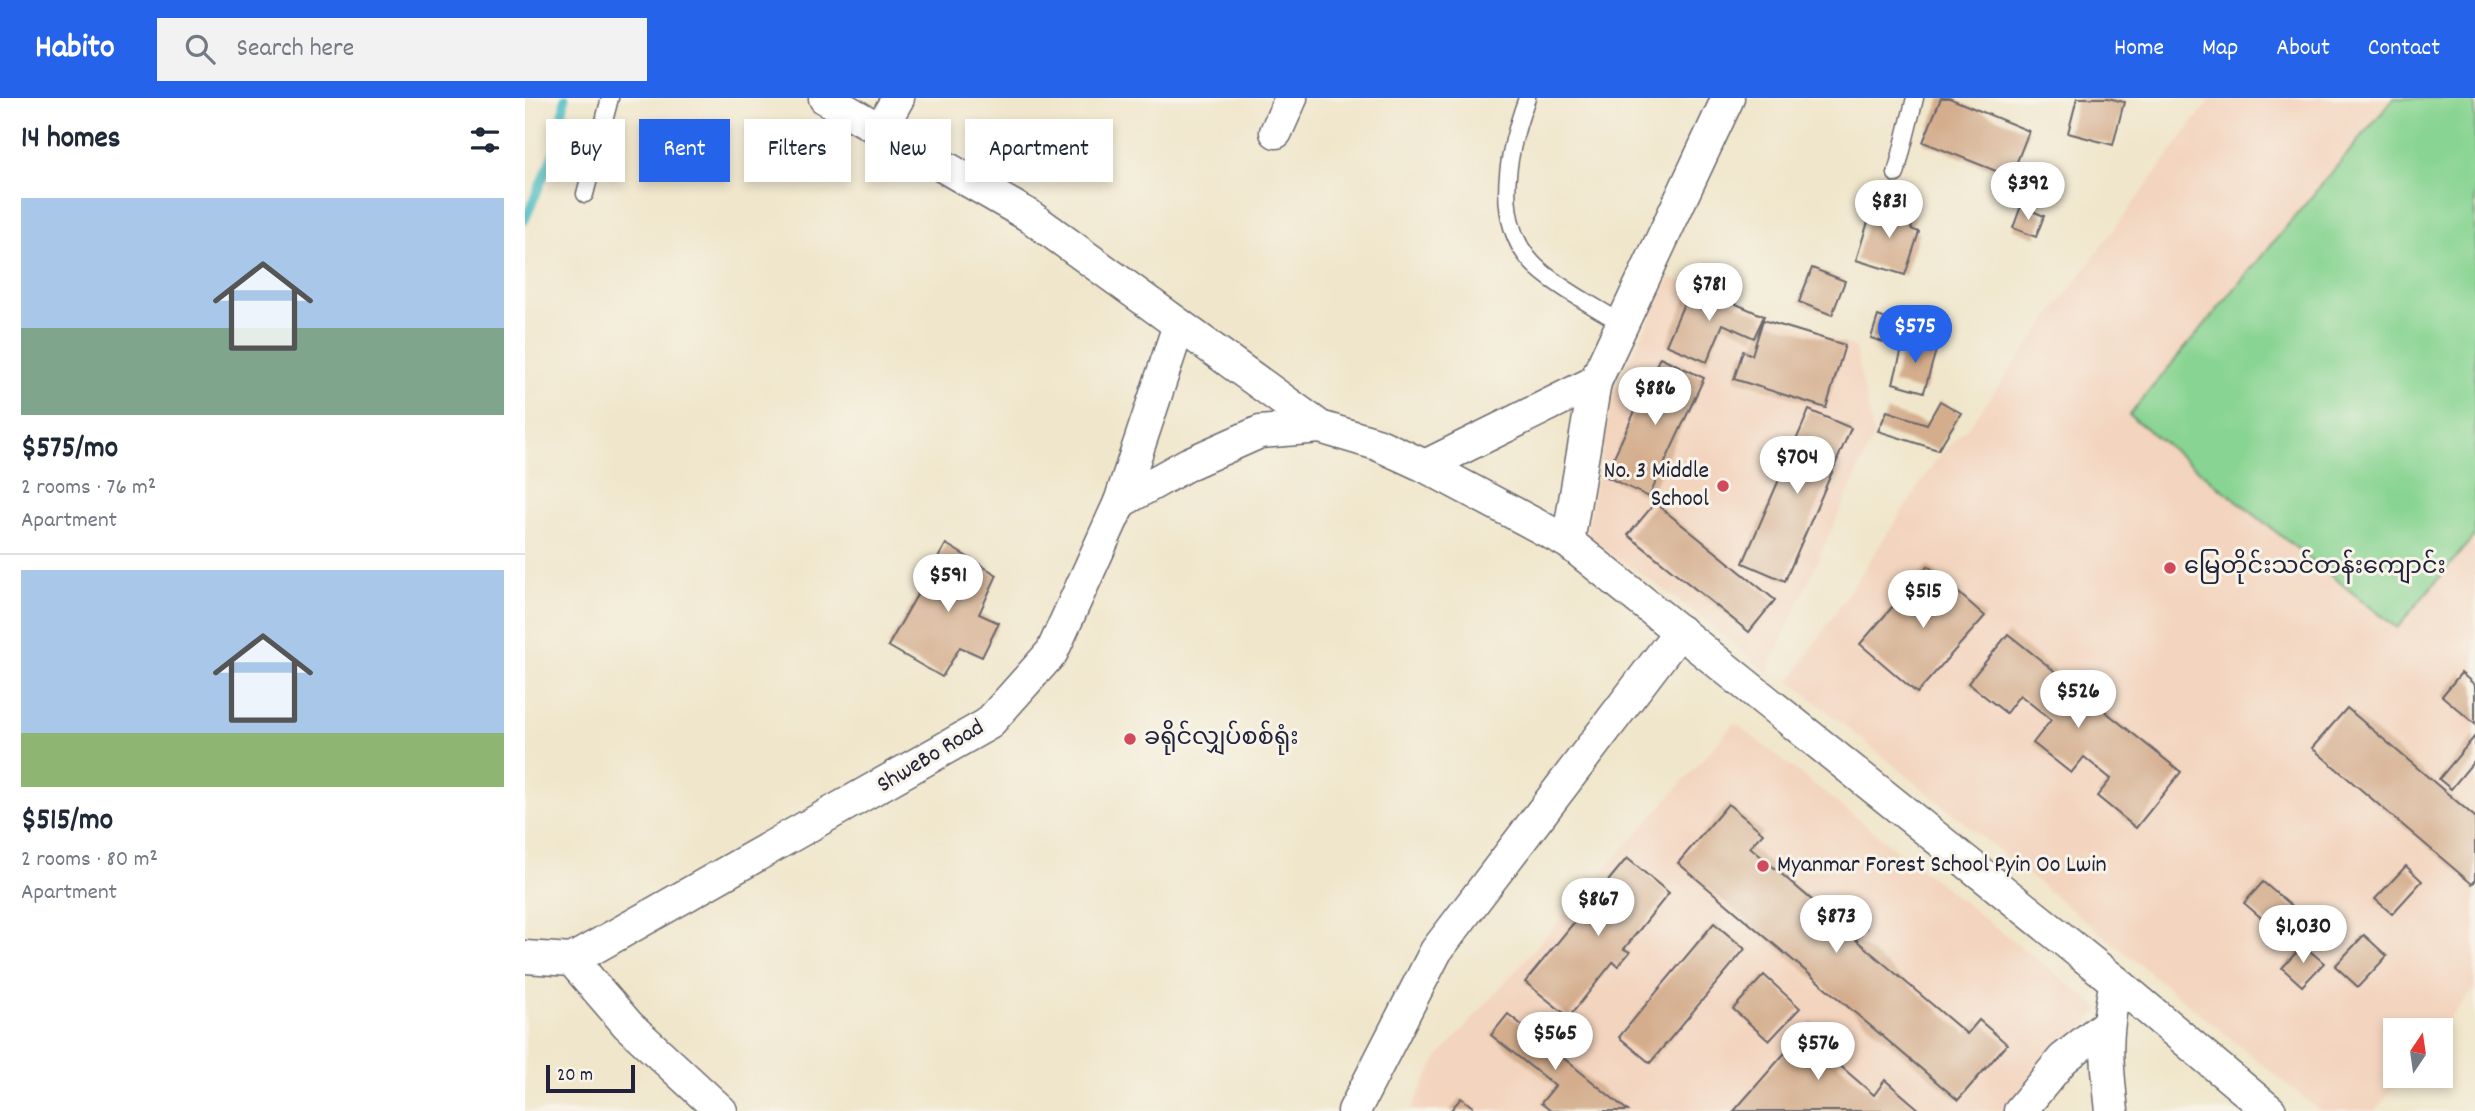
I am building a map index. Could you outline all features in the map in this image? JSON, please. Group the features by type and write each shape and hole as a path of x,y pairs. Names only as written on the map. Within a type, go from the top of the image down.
{"street":[{"path":"825,98 865,121"},
{"path":"886,119 898,98"},
{"path":"1276,132 1291,98"},
{"path":"1568,542 1595,382 1728,98"},
{"path":"951,171 1028,215 1320,427 1377,444 1425,466 1568,542 2116,982 2270,1111"},
{"name":"ShweBo Road","path":"572,960 988,724 1052,652 1120,502 1179,325"},
{"path":"1425,466 1595,382"},
{"path":"1120,502 1188,464 1260,432 1320,427"},
{"path":"1354,1111 1436,951 1680,632"},
{"path":"525,957 572,960 628,1026 721,1111"},
{"path":"2112,1111 2105,1048 2106,1025 2116,982"},
{"path":"2020,1111 2063,1059 2106,1025"}],"lane":[{"path":"585,194 610,98"},
{"path":"1527,98 1515,130 1505,199 1517,244 1540,271 1623,324"},
{"path":"1896,174 1915,98"}],"shaded area":[{"name":"မြေတိုင်းသင်တန်းကျောင်း","path":"2211,98 2475,98 2475,988 2451,1018 2383,1018 2383,1088 2393,1088 2375,1111 2320,1111 1790,681 1939,456 1970,425"},
{"name":"No. 3 Middle School","path":"1670,278 1691,283 1855,348 1874,436 1767,672 1689,607 1586,537 1613,393"},
{"name":"Myanmar Forest School Pyin Oo Lwin","path":"1735,723 2100,1009 2012,1111 1410,1111 1437,1059"}],"green space":[{"path":"2394,98 2475,98 2475,535 2397,628 2129,415"}],"building":[{"path":"1941,98 1949,98 2029,131 2011,177 1923,142"},
{"path":"2077,98 2108,98 2124,102 2113,145 2068,133"},
{"path":"1883,204 1916,214 1911,229 1919,232 1905,275 1856,260 1872,209 1880,212"},
{"path":"2021,206 2044,216 2036,237 2013,228"},
{"path":"1812,268 1845,281 1832,315 1799,302"},
{"path":"1692,285 1764,316 1754,338 1723,324 1707,362 1666,345"},
{"path":"1878,316 1900,324 1892,345 1871,338"},
{"path":"1763,320 1845,345 1826,408 1734,379 1743,351 1752,355"},
{"path":"1905,338 1937,347 1924,392 1893,383"},
{"path":"1660,357 1704,378 1649,497 1605,476"},
{"path":"1940,401 1961,413 1938,450 1878,431 1887,411 1927,424"},
{"path":"1809,410 1851,428 1785,581 1743,563"},
{"path":"1655,503 1775,600 1749,632 1628,535"},
{"path":"946,544 997,575 979,614 999,623 982,657 960,647 942,677 888,646"},
{"path":"1928,566 1985,616 1917,693 1860,644"},
{"path":"2008,634 2181,772 2136,828 2097,796 2111,779 2084,757 2071,773 2033,743 2051,720 2020,695 2006,713 1968,683"},
{"path":"2461,673 2475,685 2475,724 2442,696"},
{"path":"2347,708 2475,817 2475,881 2472,884 2312,748"},
{"path":"2475,736 2475,760 2451,789 2439,779"},
{"path":"1728,804 1763,833 1750,847 1827,913 1836,902 1866,928 1856,940 1967,1034 1979,1020 2007,1044 1958,1100 1678,863"},
{"path":"1627,858 1669,893 1624,949 1630,952 1618,966 1613,962 1569,1017 1525,982"},
{"path":"2406,866 2422,881 2392,914 2375,899"},
{"path":"2263,882 2307,919 2288,941 2244,903"},
{"path":"1714,923 1745,949 1650,1063 1619,1037"},
{"path":"2364,935 2387,956 2358,987 2335,966"},
{"path":"2303,945 2324,963 2302,986 2282,968"},
{"path":"1764,975 1800,1008 1769,1041 1733,1009"},
{"path":"1508,1014 1628,1111 1551,1111 1541,1103 1555,1086 1491,1035"},
{"path":"1812,1022 1847,1053 1837,1063 1874,1095 1885,1080 1921,1111 1734,1111"},
{"path":"1461,1098 1478,1111 1450,1111"}],"waterway":[{"path":"525,220 559,140 565,98"}],"place":[{"name":"No. 3 Middle School","path":"1723,486"},
{"name":"မြေတိုင်းသင်တန်းကျောင်း","path":"2170,568"},
{"name":"ခရိုင်လျှပ်စစ်ရုံး","path":"1130,739"},
{"name":"Myanmar Forest School Pyin Oo Lwin","path":"1763,866"}]}
